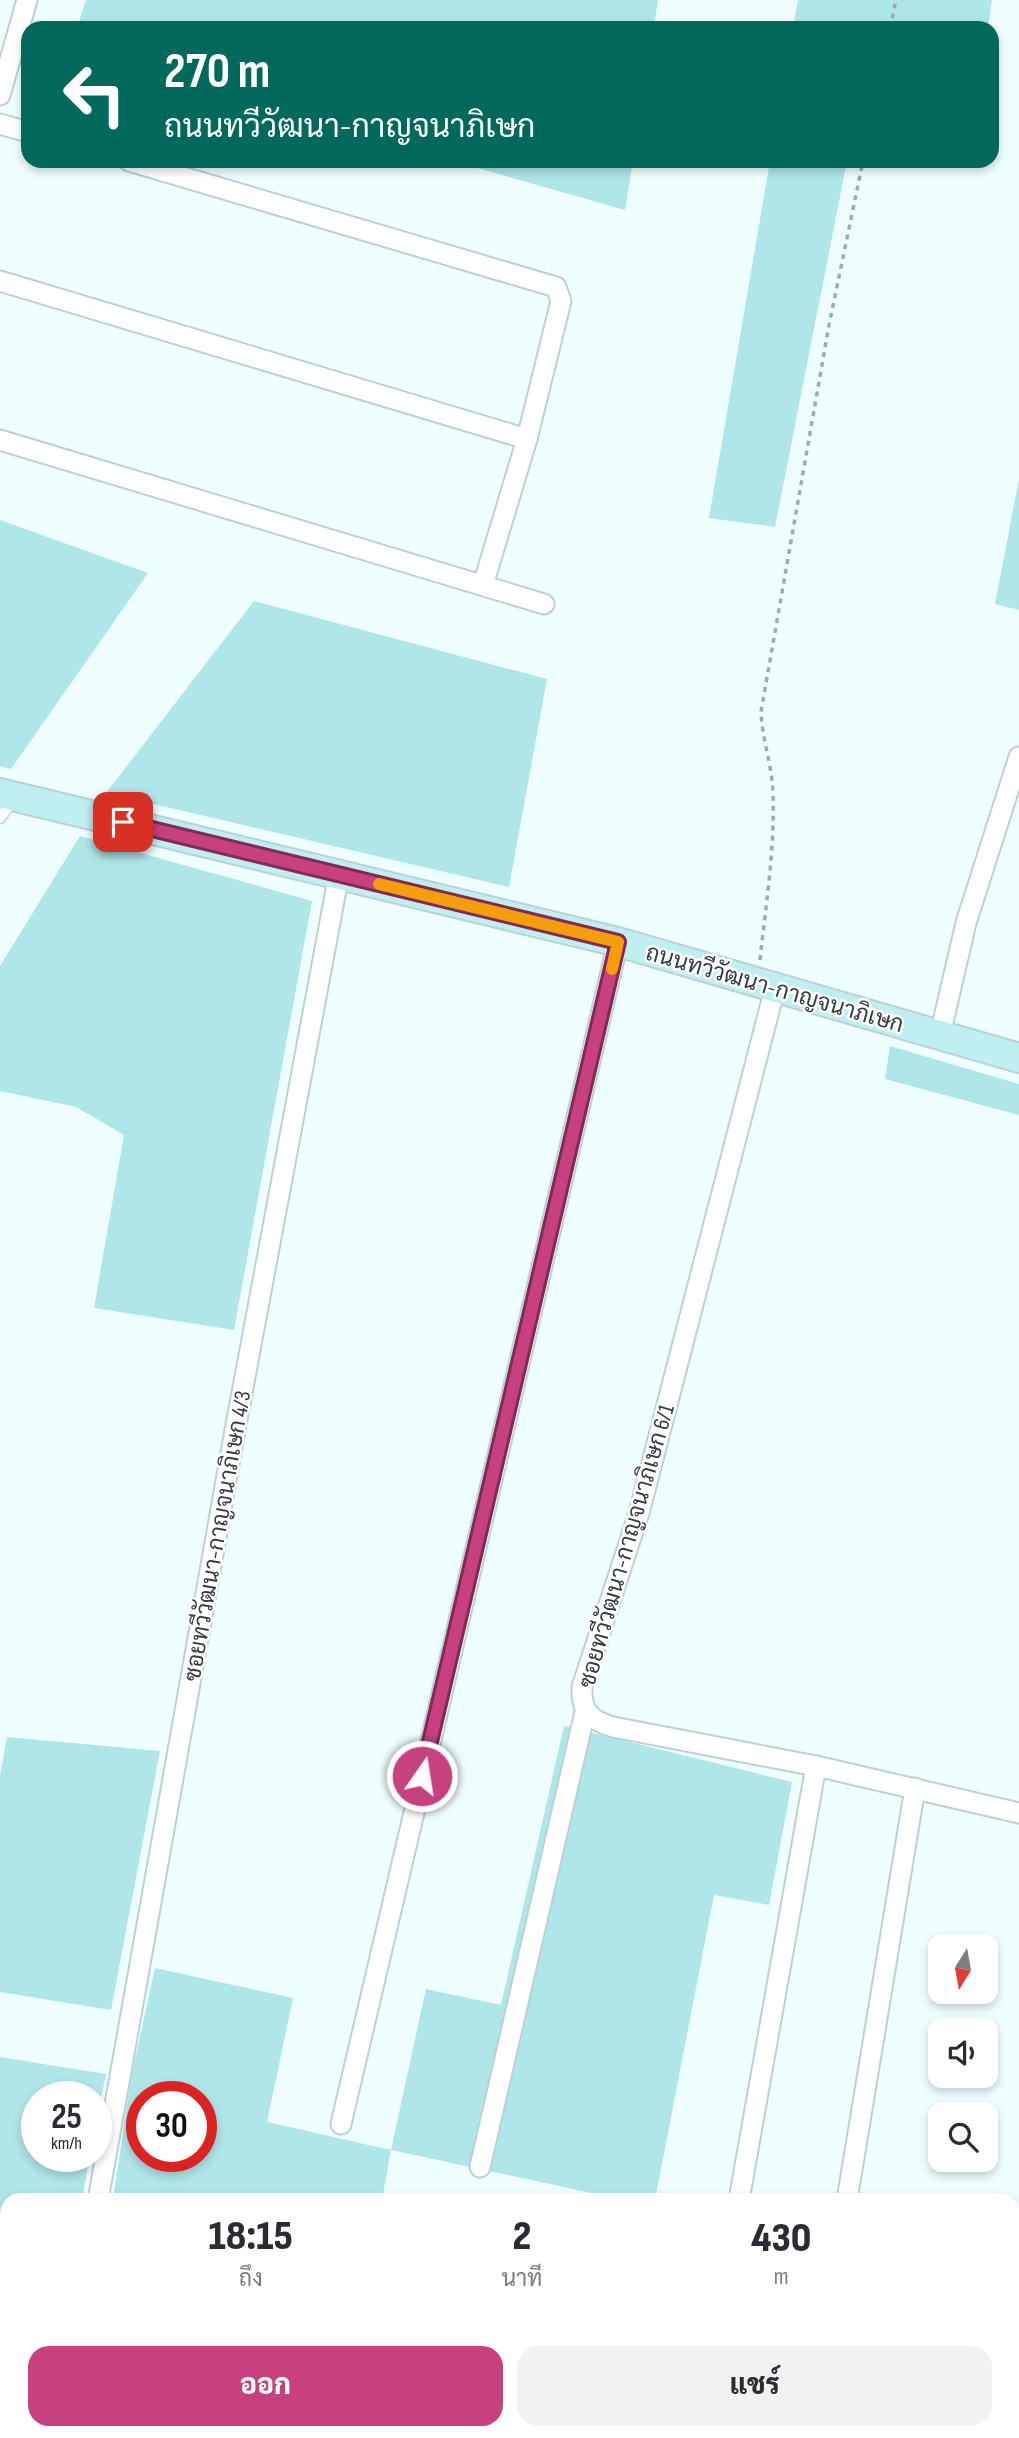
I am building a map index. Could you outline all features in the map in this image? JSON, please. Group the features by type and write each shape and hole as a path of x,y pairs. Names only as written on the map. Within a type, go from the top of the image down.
{"street":[{"path":"21,21 27,0"},
{"path":"0,95 21,21"},
{"path":"0,124 21,130"},
{"path":"153,168 556,287 561,301 527,439 483,585"},
{"path":"0,281 527,439"},
{"path":"0,440 544,604"},
{"path":"940,1035 967,923 1019,757"},
{"name":"ถนนทวีวัฒนา-กาญจนาภิเษก","path":"5,803 339,874 618,942 1019,1058"},
{"name":"ซอยทวีวัฒนา-กาญจนาภิเษก 4/3","path":"99,2193 234,1438 339,874"},
{"path":"341,2124 618,942"},
{"name":"ซอยทวีวัฒนา-กาญจนาภิเษก 6/1","path":"767,985 639,1513 582,1687 585,1712 598,1722 613,1727 816,1766 1019,1812"},
{"path":"480,2167 585,1712"},
{"path":"740,2193 816,1766"},
{"path":"848,2193 915,1788"}],"path":[{"path":"892,21 896,0"},
{"path":"767,985 773,789 762,736 761,712 829,325 862,168"}],"shaded area":[{"path":"86,0 658,0 655,21 79,21"},
{"path":"798,0 992,0 989,21 794,21"},
{"path":"478,168 632,168 625,210"},
{"path":"769,168 846,168 775,527 709,518"},
{"path":"1019,479 1019,610 995,604"},
{"path":"0,520 148,573 11,769 0,766"},
{"path":"254,601 547,679 509,887 106,793"},
{"path":"80,836 312,901 234,1330 94,1308 124,1135 76,1107 0,1091 0,966"},
{"path":"890,1046 1019,1084 1019,1115 885,1079"},
{"path":"564,1726 792,1782 769,1905 714,1895 656,2193 591,2193 391,2150 426,1989 501,2005"},
{"path":"7,1737 160,1751 111,2010 0,1992 0,1776"},
{"path":"155,1968 293,1998 267,2122 391,2150 383,2193 114,2193 126,2112 126,2172 217,2172 217,2081 131,2081"},
{"path":"0,2057 106,2074 105,2081 21,2081 21,2172 87,2172 83,2193 0,2193"}],"slow traffic":[{"path":"379,884 618,942 612,969"}],"route":[{"path":"123,822 618,942 422,1776"}]}
